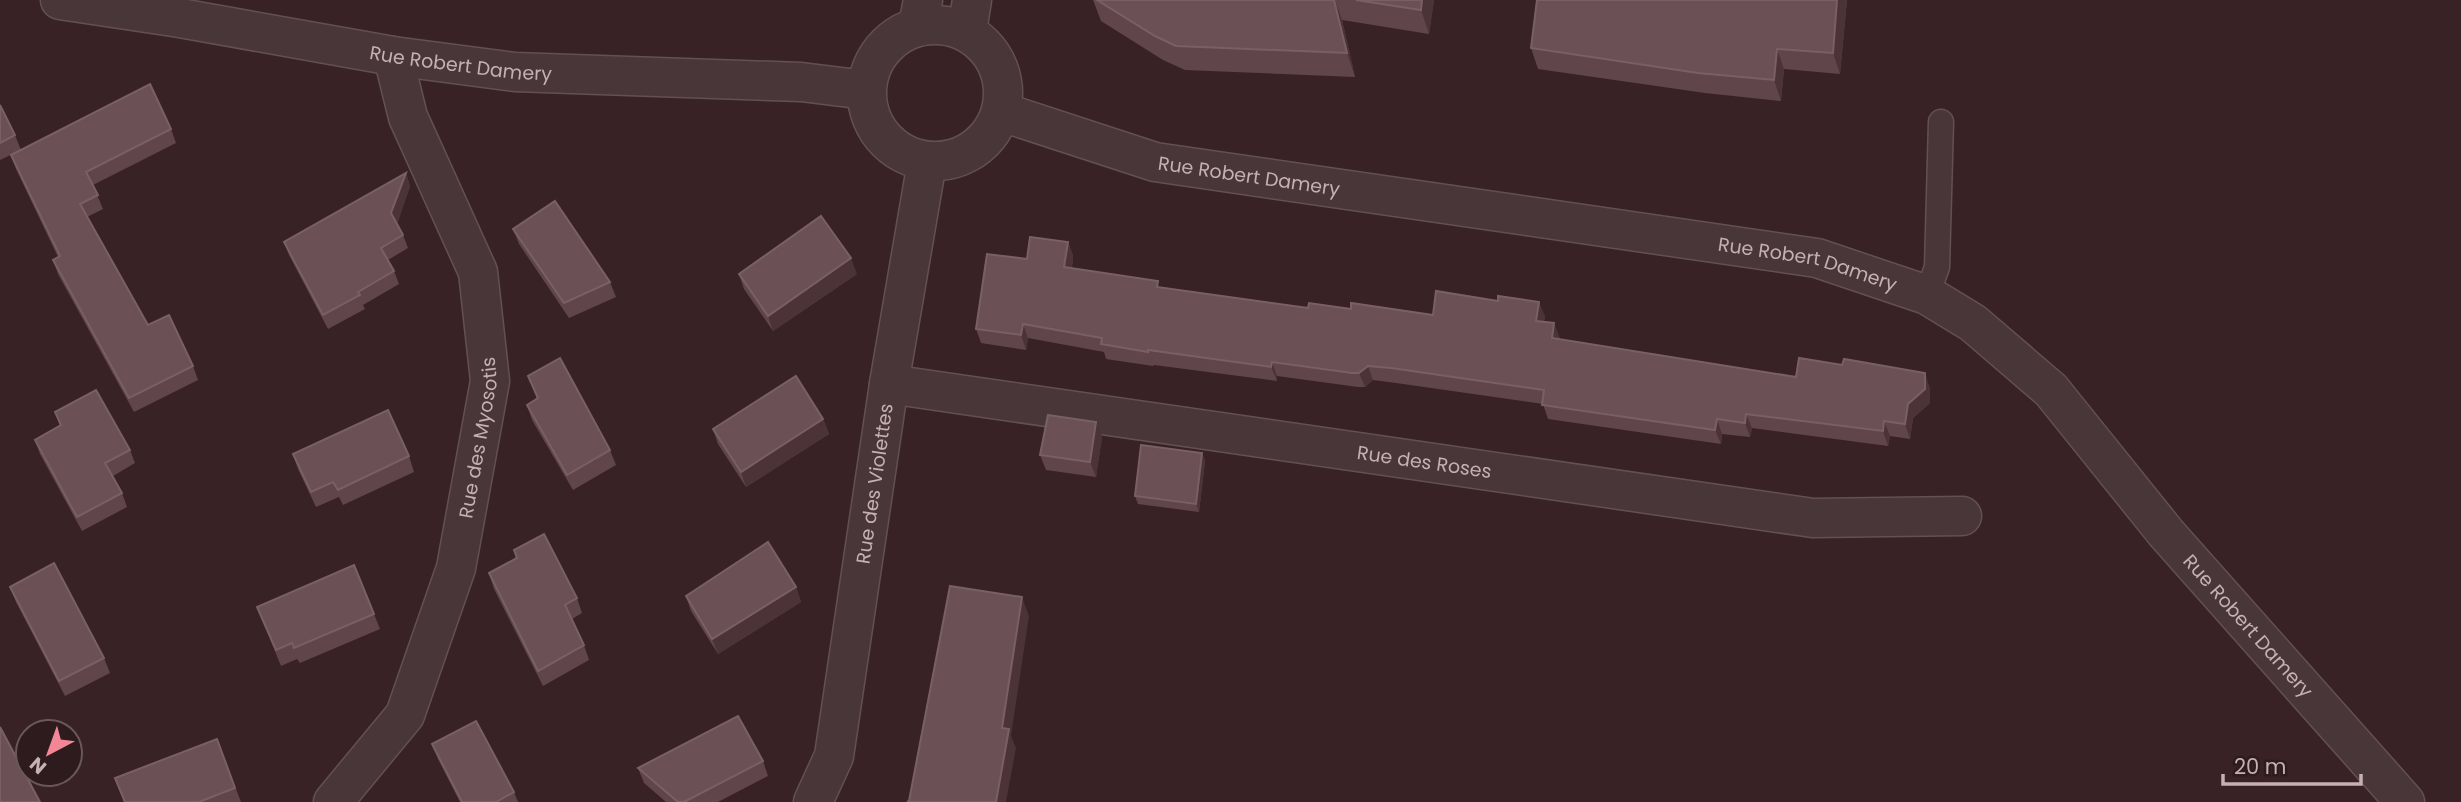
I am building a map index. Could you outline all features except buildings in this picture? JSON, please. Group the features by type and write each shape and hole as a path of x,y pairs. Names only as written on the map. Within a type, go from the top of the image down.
{"street":[{"name":"Rue Robert Damery","path":"60,0 180,9 393,56 515,72 801,82 866,90"},
{"path":"920,13 943,24 970,16 1004,80 1002,111 991,135 971,153 950,161 927,162 903,154 883,138 870,116 866,90 873,62 891,39 920,13"},
{"name":"Rue des Myosotis","path":"333,802 405,715 456,568 490,381 478,272 408,117 393,56"},
{"name":"Rue Robert Damery","path":"1002,111 1156,162 1817,258 1927,295 1973,323 2051,390 2166,533 2404,802"},
{"name":"Rue des Violettes","path":"813,802 834,756 889,384 927,162"},
{"name":"Rue des Roses","path":"889,384 1813,518 1962,516"}],"lane":[{"path":"1927,295 1937,267 1941,122"}]}
